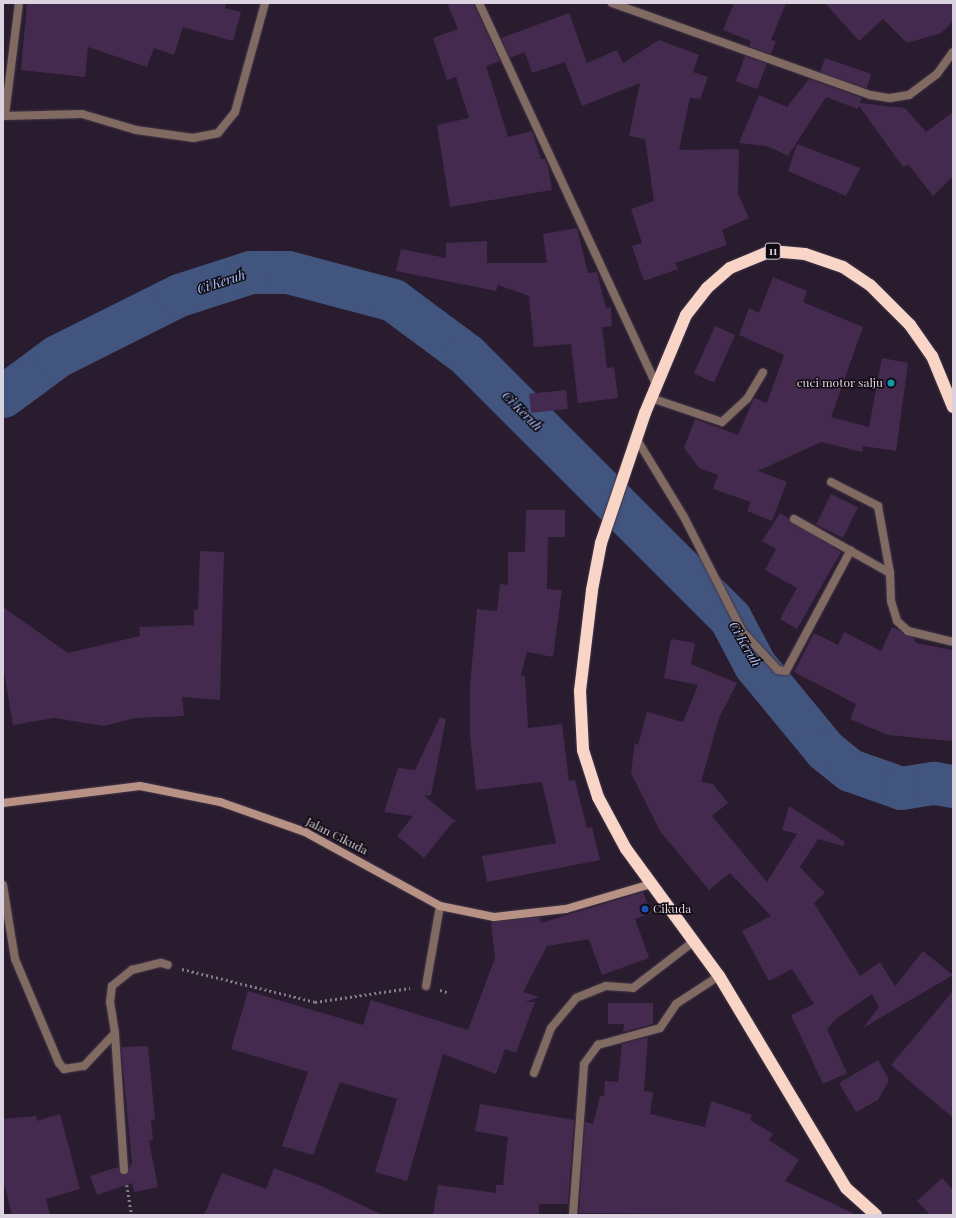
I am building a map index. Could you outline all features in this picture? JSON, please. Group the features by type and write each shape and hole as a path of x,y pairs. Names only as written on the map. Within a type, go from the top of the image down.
{"highway":[{"name":"11","path":"876,1215 846,1188 828,1162 768,1053 719,976 626,849 598,797 583,750 580,691 592,590 601,542 635,443 656,385 686,315 707,288 730,268 771,251 805,254 843,267 870,285 910,325 923,343 953,407"}],"street":[{"path":"19,3 4,115 82,114 136,130 193,138 218,133 235,112 265,3"},
{"path":"479,3 656,385"},
{"path":"612,3 870,95 890,98 909,95 936,74 953,52"},
{"path":"651,398 722,422 747,399 763,372"},
{"path":"635,443 684,517 742,632 778,670 786,671 851,550"},
{"path":"831,482 878,506 890,573 891,601 896,621 922,637 953,642"},
{"path":"794,519 890,573"},
{"name":"Jalan Cikuda","path":"3,803 140,786 213,800 305,832 440,906 494,917 566,909 651,884"},
{"path":"3,885 15,959 59,1063 64,1069 84,1066 115,1033"},
{"path":"426,986 440,906"},
{"path":"534,1073 551,1028 576,998 606,986 632,988 693,942"},
{"path":"124,1170 115,1033 110,1002 112,986 132,970 161,963 168,965"},
{"path":"573,1215 584,1064 598,1045 660,1028 676,1004 719,976"}],"path":[{"path":"168,965 315,1002 426,986 449,993"},
{"path":"124,1170 132,1215"}],"building":[{"path":"226,3 225,8 241,12 233,41 183,27 174,55 154,48 147,67 88,47 85,77 21,70 27,4"},
{"path":"447,3 473,3 500,61 486,66 508,137 532,131 541,159 545,159 548,166 552,190 450,207 437,125 469,118 456,77 447,80 433,38 458,29"},
{"path":"734,3 786,3 771,40 776,41 771,54 749,46 751,41 723,30"},
{"path":"825,3 953,3 953,21 941,33 907,43 883,19 859,41"},
{"path":"569,13 587,63 617,50 623,63 659,40 699,55 693,72 708,77 700,99 690,98 679,150 739,149 738,194 749,218 722,230 727,245 675,263 678,269 644,281 632,246 642,243 631,209 654,201 645,139 629,136 640,83 582,106 565,62 532,73 525,52 510,58 501,38"},
{"path":"745,56 767,64 757,89 736,81"},
{"path":"825,58 871,74 866,88 820,72"},
{"path":"809,79 862,98 860,103 905,108 926,132 953,112 953,176 933,196 908,164 903,167 859,106 858,109 826,97 788,156 767,146 739,143 759,95 787,107"},
{"path":"797,144 860,168 846,196 788,171"},
{"path":"577,228 588,273 597,272 606,308 611,307 612,326 602,327 607,368 614,367 618,398 578,403 571,344 534,347 529,296 498,285 496,291 396,271 401,249 446,258 446,243 487,241 487,263 547,263 543,234"},
{"path":"773,277 807,291 803,302 863,327 831,417 869,427 882,358 908,363 896,451 863,446 862,452 821,442 758,471 787,482 772,521 747,511 751,502 713,489 718,475 699,468 684,448 695,419 738,435 754,398 767,403 784,355 739,335 749,308 759,313"},
{"path":"715,326 735,335 714,382 694,374"},
{"path":"566,390 568,409 531,413 529,394"},
{"path":"831,494 858,507 843,538 816,525"},
{"path":"526,510 565,510 565,537 548,537 547,589 562,590 553,657 527,652 521,675 525,676 528,728 562,724 569,781 575,780 587,828 592,827 600,860 487,882 482,856 556,843 542,782 476,790 470,735 470,684 477,609 497,611 500,584 508,585 508,552 525,552"},
{"path":"780,513 841,552 797,629 780,619 797,588 765,570 776,549 762,541"},
{"path":"200,551 224,552 220,700 182,697 184,716 135,718 104,726 54,718 13,725 3,665 3,607 68,653 140,636 139,627 194,625 194,610 198,610"},
{"path":"892,627 914,638 916,643 953,650 953,739 950,741 888,735 850,719 856,704 794,672 814,633 838,645 844,632 881,651"},
{"path":"671,639 695,643 691,664 737,683 719,718 701,782 713,784 728,803 712,816 767,882 797,834 782,830 789,806 845,842 843,846 818,839 800,867 825,893 814,903 860,976 880,962 895,986 923,951 953,975 863,1028 879,1007 872,994 837,1018 827,1029 847,1073 823,1084 791,1015 814,1004 792,969 769,981 742,931 771,916 730,873 709,890 660,831 631,773 635,743 638,745 647,712 683,722 698,685 664,678"},
{"path":"440,717 446,719 431,795 424,796 458,823 453,822 424,858 397,836 413,816 384,812 398,768 415,770"},
{"path":"643,892 651,913 635,919 649,958 602,975 589,939 547,946 523,992 539,997 525,1002 535,1002 516,1053 505,1049 496,1074 443,1054 407,1181 375,1172 397,1099 340,1082 313,1155 282,1146 308,1072 231,1049 248,991 363,1025 371,1000 468,1030 495,958 491,922 540,917 541,923"},
{"path":"953,991 953,1118 891,1065"},
{"path":"608,1003 653,1003 653,1024 623,1032 624,1024 608,1024"},
{"path":"648,1037 644,1091 653,1092 650,1114 705,1127 711,1101 752,1115 750,1120 773,1134 769,1140 799,1160 785,1181 857,1215 579,1213 585,1122 593,1124 600,1096 604,1096 605,1081 618,1082 622,1044"},
{"path":"148,1046 155,1120 151,1120 153,1140 149,1141 158,1187 134,1192 132,1183 97,1195 90,1176 118,1167 125,1175 132,1163 121,1047"},
{"path":"878,1060 889,1080 878,1100 856,1112 839,1083"},
{"path":"480,1104 574,1120 568,1204 539,1204 539,1215 433,1215 438,1185 496,1193 496,1185 503,1185 508,1137 475,1131"},
{"path":"60,1114 80,1189 46,1199 50,1215 12,1215 3,1179 3,1119 36,1116 37,1121"},
{"path":"274,1168 321,1186 383,1215 204,1215 222,1173 266,1189"},
{"path":"942,1178 953,1190 953,1215 930,1215 917,1201"}],"waterway":[{"name":"Ci Keruh","path":"3,396 57,356 179,295 250,272 288,272 393,300 467,355 730,618 755,665 825,750 850,770 901,788 934,783 953,786"}],"place":[{"name":"cuci motor salju","path":"891,383"},
{"name":"Cikuda","path":"645,909"}]}
